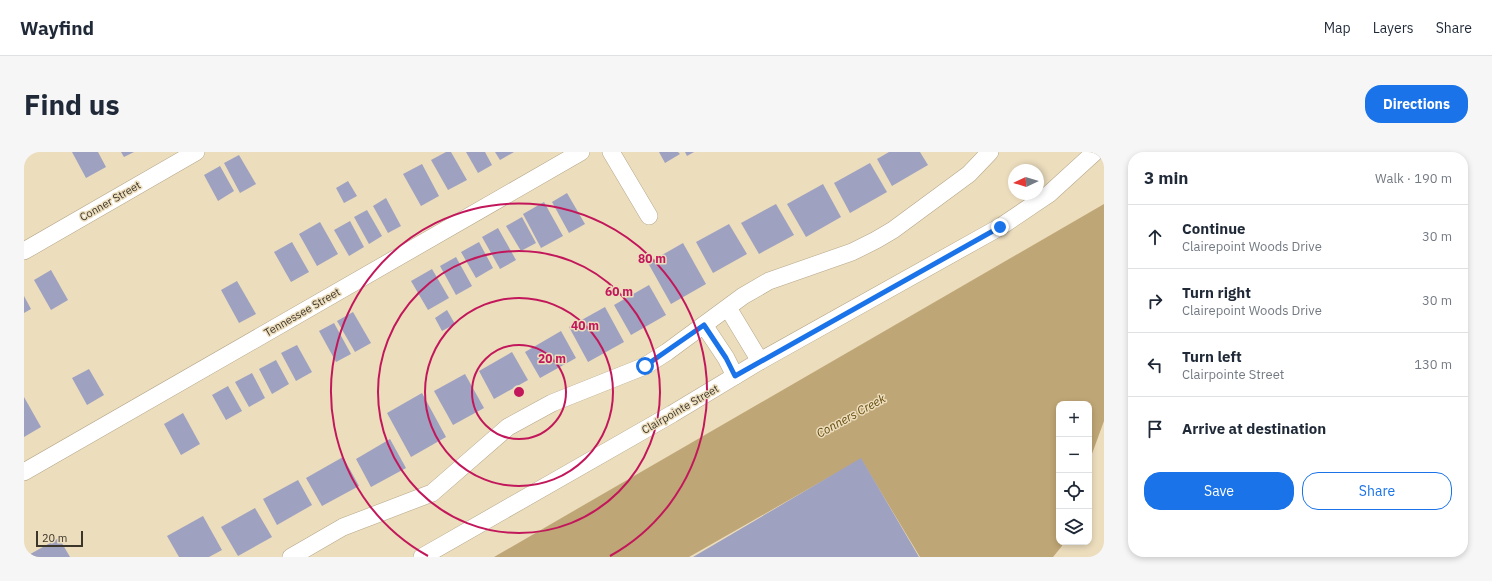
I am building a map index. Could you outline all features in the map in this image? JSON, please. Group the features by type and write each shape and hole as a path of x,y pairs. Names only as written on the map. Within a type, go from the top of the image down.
{"street":[{"name":"Conner Street","path":"24,251 196,152"},
{"name":"Tennessee Street","path":"24,472 581,152"},
{"path":"611,152 649,216"},
{"path":"291,557 343,527 432,492 508,427 552,403 645,366 743,296 769,281 791,272 852,252 876,240 893,230 969,174 990,152"},
{"name":"Clairpointe Street","path":"422,557 672,414 760,361 1000,227 1049,194 1095,152"},
{"path":"728,308 760,361"},
{"path":"704,325 726,358 735,376"}],"water":[{"name":"Conners Creek","path":"1104,204 1104,421 1092,454 1092,401 1056,401 1056,545 1062,545 1053,557 920,557 861,459 689,557 494,557"}],"building":[{"path":"72,152 98,152 106,167 86,178"},
{"path":"121,152 134,152 124,157"},
{"path":"446,152 451,152 467,180 448,190 431,160"},
{"path":"466,152 485,152 492,165 478,173"},
{"path":"495,152 514,152 500,160"},
{"path":"659,152 678,152 680,154 665,163"},
{"path":"685,152 694,152 687,156"},
{"path":"889,152 920,152 928,165 892,186 877,159"},
{"path":"239,155 256,184 240,193 224,163"},
{"path":"870,163 887,192 850,213 834,183"},
{"path":"422,164 439,196 421,206 403,174"},
{"path":"220,166 234,191 218,201 204,175"},
{"path":"348,181 357,196 344,203 336,188"},
{"path":"823,184 841,217 806,237 787,204"},
{"path":"567,193 585,224 569,233 552,202"},
{"path":"386,198 401,226 388,233 373,206"},
{"path":"544,202 563,236 541,248 523,214"},
{"path":"776,204 794,235 759,254 741,223"},
{"path":"367,210 382,236 369,244 354,217"},
{"path":"522,217 536,243 521,251 506,226"},
{"path":"350,221 364,247 349,256 334,230"},
{"path":"320,222 338,254 317,266 299,234"},
{"path":"729,224 747,254 713,273 696,242"},
{"path":"498,228 516,260 500,269 482,237"},
{"path":"292,242 309,272 291,282 274,252"},
{"path":"479,242 493,268 476,278 461,252"},
{"path":"683,243 706,284 671,304 648,263"},
{"path":"456,257 472,286 456,295 440,266"},
{"path":"432,269 449,298 428,310 411,281"},
{"path":"51,270 68,300 51,310 34,280"},
{"path":"237,281 256,314 239,323 221,290"},
{"path":"649,285 666,315 631,335 614,305"},
{"path":"24,296 31,309 24,313"},
{"path":"605,307 624,342 588,362 569,327"},
{"path":"447,310 455,324 442,331 435,318"},
{"path":"353,312 371,343 355,352 337,321"},
{"path":"334,323 351,354 336,362 319,331"},
{"path":"561,331 576,358 540,378 525,352"},
{"path":"297,345 312,372 296,381 281,353"},
{"path":"512,352 528,380 494,399 479,371"},
{"path":"276,360 289,384 272,394 259,369"},
{"path":"89,369 104,395 87,405 72,378"},
{"path":"252,373 265,398 249,407 235,382"},
{"path":"465,374 484,408 453,425 434,391"},
{"path":"228,386 242,411 226,420 212,395"},
{"path":"422,393 446,437 411,457 387,413"},
{"path":"24,397 41,427 24,437"},
{"path":"183,413 200,444 181,455 164,424"},
{"path":"390,439 406,468 371,487 356,459"},
{"path":"343,457 359,486 322,506 306,478"},
{"path":"861,458 919,557 693,557"},
{"path":"298,480 312,505 277,525 263,499"},
{"path":"255,508 272,537 238,556 221,527"},
{"path":"203,516 222,550 209,557 179,557 167,536"},
{"path":"59,538 70,557 25,557"}],"route":[{"path":"645,366 704,325 720,348 735,376 1000,227"}]}
